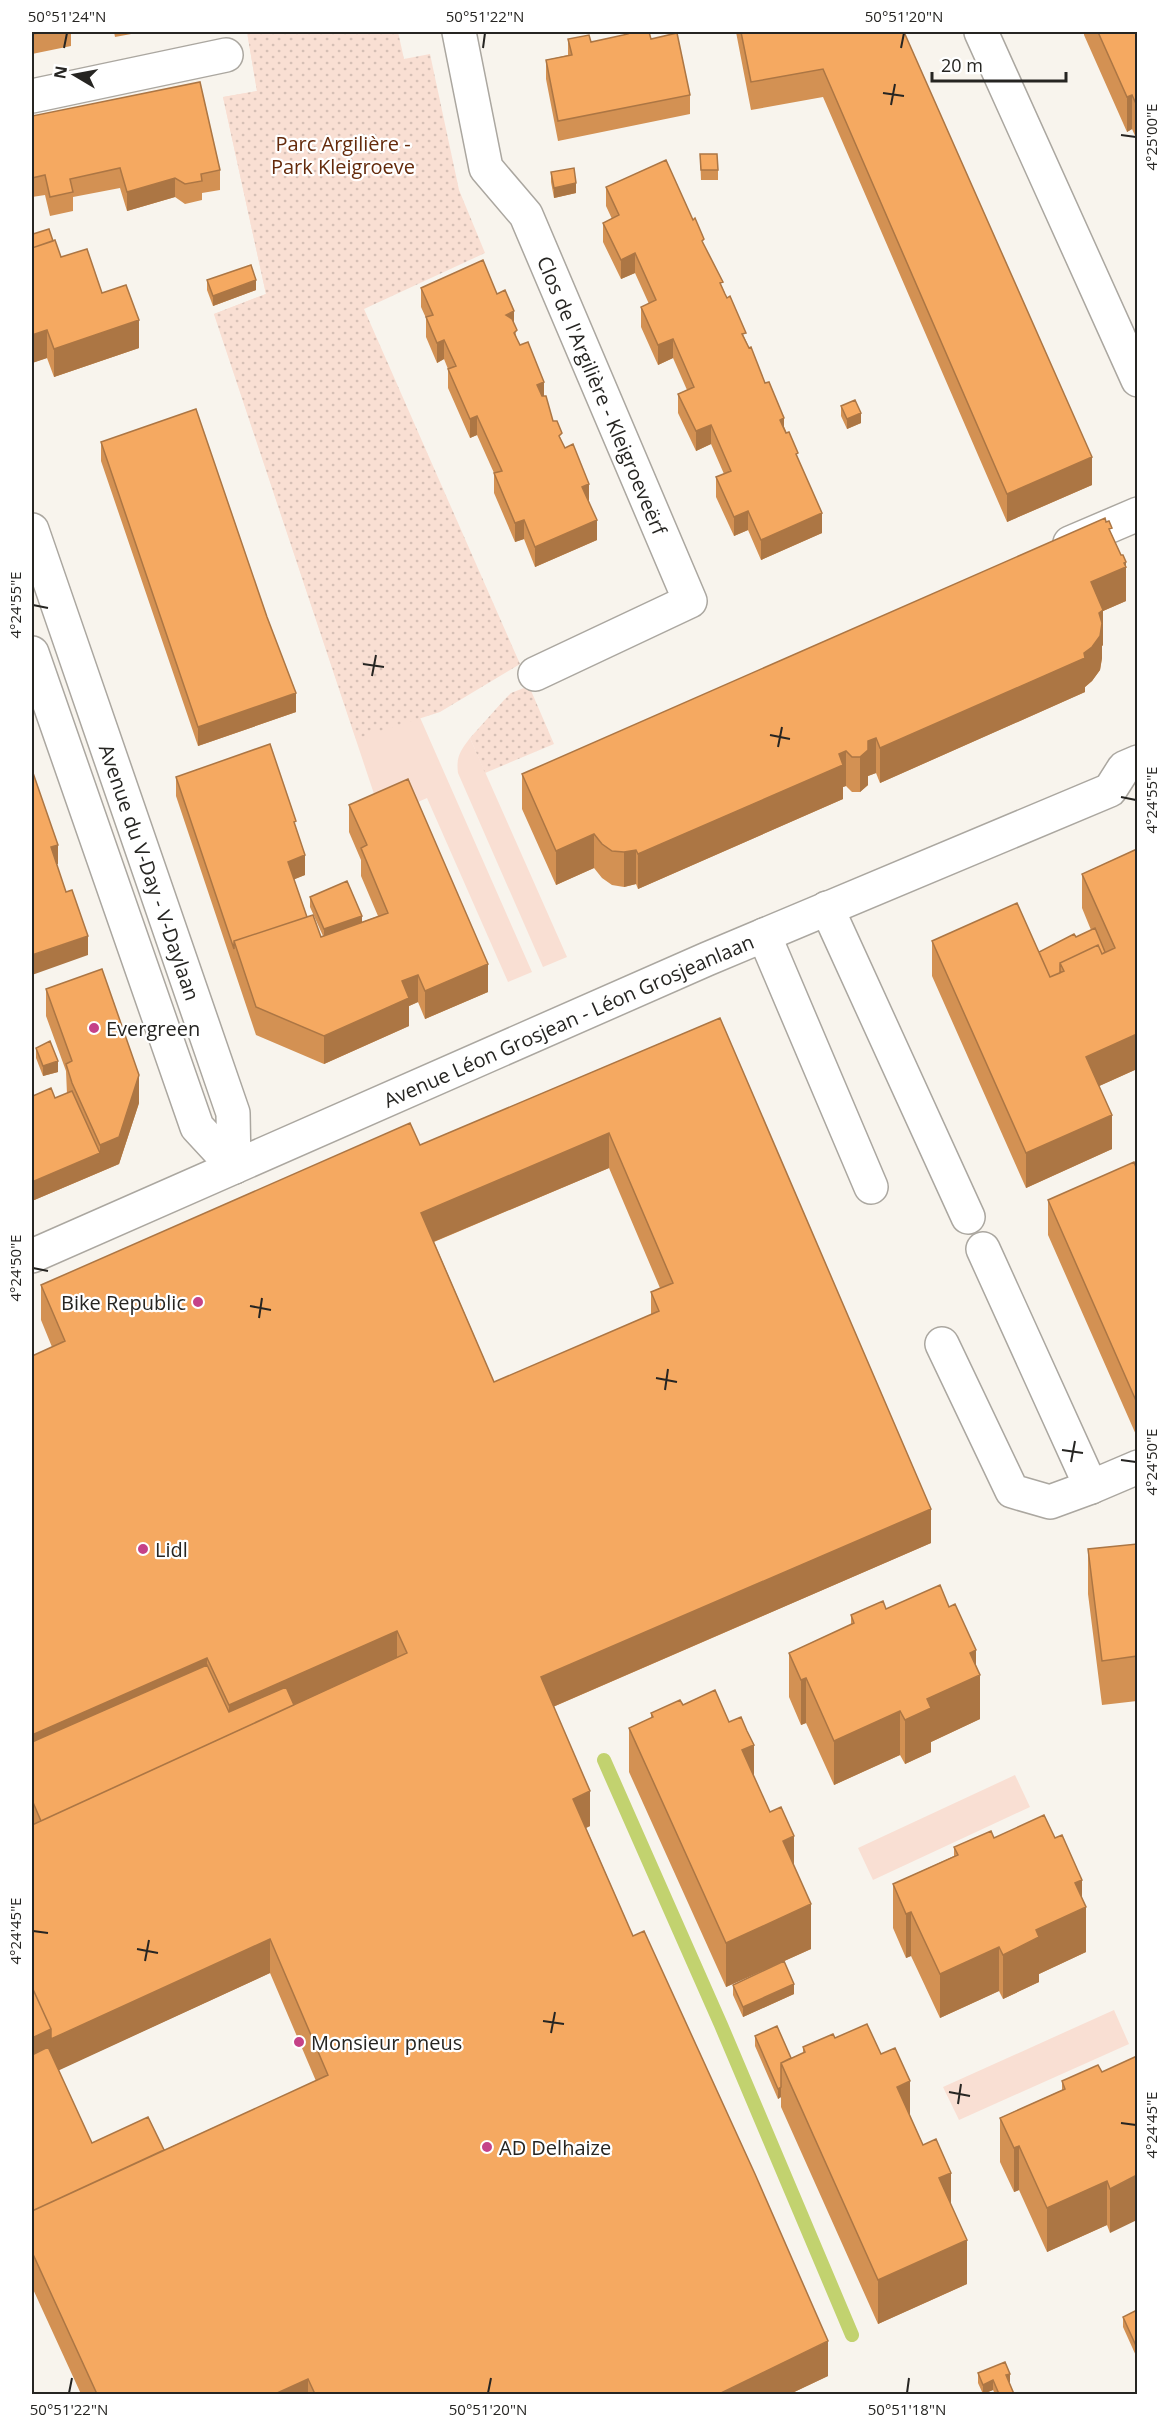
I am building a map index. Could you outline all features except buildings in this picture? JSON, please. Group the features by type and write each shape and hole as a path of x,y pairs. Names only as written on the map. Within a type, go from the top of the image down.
{"street":[{"name":"Clos de l'Argilière - Kleigroeveërf","path":"459,32 486,168 526,214 690,601 534,674"},
{"path":"981,32 1126,321 1137,380"},
{"path":"32,96 226,55"},
{"path":"1039,556 1137,514"},
{"name":"Avenue du V-Day - V-Daylaan","path":"32,530 233,1113 234,1167"},
{"name":"Avenue du V-Day - V-Daylaan","path":"32,653 197,1127 234,1167"},
{"name":"Avenue Léon Grosjean - Léon Grosjeanlaan","path":"32,1256 827,908 1124,793 1124,768 1137,762"},
{"path":"827,908 968,1217"},
{"path":"764,935 871,1187"},
{"path":"982,1249 1091,1487"},
{"path":"942,1344 1012,1491 1050,1502 1137,1467"}],"green space":[{"path":"247,32 407,688 532,972 508,982 427,798 382,818 214,314 266,294 223,97 257,91"},
{"name":"Parc Argilière - Park Kleigroeve","path":"247,32 398,32 404,59 430,54 459,190 485,253 364,309 520,664 440,712 356,739 214,314 266,294 223,97 257,91"},
{"path":"529,686 554,744 485,773 470,738 511,693"},
{"path":"470,738 567,957 543,967 458,773 460,754"},
{"path":"1015,1775 1030,1807 873,1880 858,1848"},
{"path":"1114,2010 1129,2044 959,2120 943,2087"}],"waterway":[{"path":"604,1760 721,2025 852,2335"}],"place":[{"name":"Evergreen","path":"94,1028"},
{"name":"Bike Republic","path":"198,1302"},
{"name":"Lidl","path":"143,1549"},
{"name":"Monsieur pneus","path":"299,2042"},
{"name":"AD Delhaize","path":"487,2147"}]}
